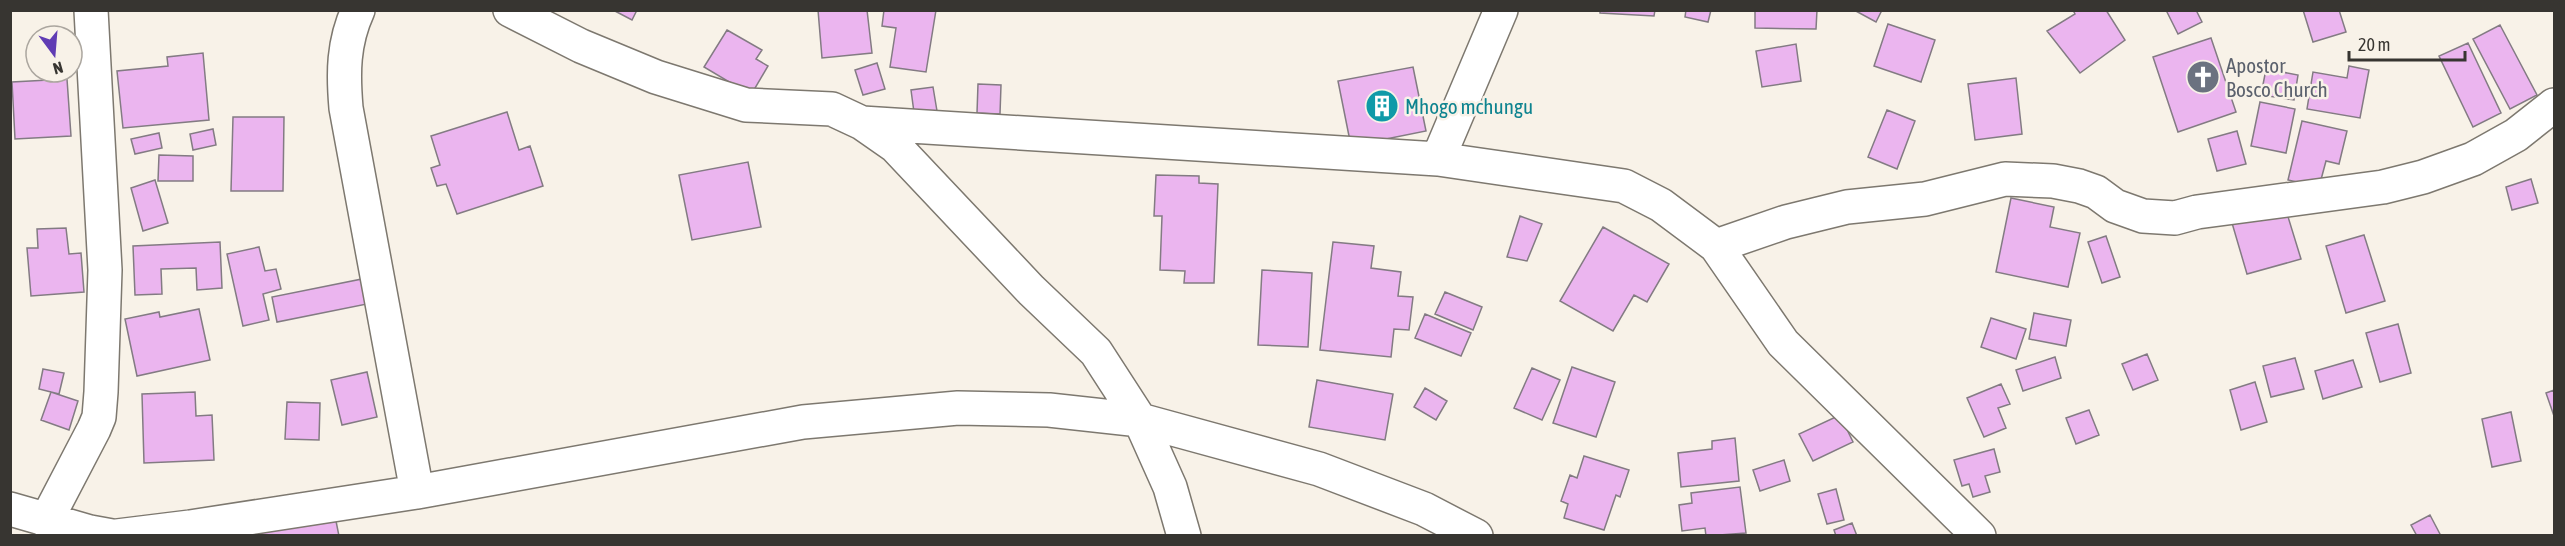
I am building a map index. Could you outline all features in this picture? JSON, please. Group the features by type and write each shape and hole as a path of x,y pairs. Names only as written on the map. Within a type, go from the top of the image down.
{"street":[{"path":"46,521 94,429 99,417 102,392 105,270 91,10"},
{"path":"358,10 349,31 343,68 346,108 417,492"},
{"path":"510,10 581,46 656,77 746,105 832,109 862,123 895,146 1024,282 1096,352 1140,420 1170,487 1184,536"},
{"path":"1438,159 1501,10"},
{"path":"1716,246 1786,222 1847,207 1925,199 2005,179 2052,181 2079,186 2096,192 2115,206 2134,213 2175,218 2197,212 2383,187 2423,177 2474,159 2516,135 2554,105"},
{"path":"862,123 1438,159 1624,186 1661,205 1716,246 1783,343 1980,536"},
{"path":"117,536 417,492 815,421 958,408 1049,410 1140,420 1319,469 1424,509 1476,536"},
{"path":"10,509 46,521 112,536"}],"building":[{"path":"613,10 637,10 632,20"},
{"path":"818,10 867,10 872,53 822,58"},
{"path":"884,10 936,10 926,72 890,67 896,28 882,26"},
{"path":"1600,10 1655,10 1654,16 1600,13"},
{"path":"1686,10 1711,10 1708,22 1685,17"},
{"path":"1755,10 1817,10 1816,29 1755,28"},
{"path":"1854,10 1882,10 1876,22"},
{"path":"2073,10 2106,10 2125,40 2080,73 2047,31 2075,14"},
{"path":"2166,10 2196,10 2202,22 2178,34"},
{"path":"2303,10 2339,10 2346,32 2313,42"},
{"path":"1888,24 1935,40 1921,82 1874,66"},
{"path":"2500,25 2537,95 2510,109 2473,39"},
{"path":"727,30 762,50 756,59 768,66 751,95 704,67"},
{"path":"2211,38 2236,112 2178,132 2153,57"},
{"path":"2468,43 2501,113 2473,127 2439,56"},
{"path":"1796,44 1801,81 1762,87 1756,51"},
{"path":"203,53 209,120 123,128 117,71 168,66 167,57"},
{"path":"877,63 885,89 863,95 855,70"},
{"path":"2349,66 2369,70 2360,118 2307,109 2313,72 2347,78"},
{"name":"Mhogo mchungu","path":"1413,67 1426,131 1351,146 1338,81"},
{"path":"2266,69 2298,75 2294,100 2261,95"},
{"path":"2016,78 2022,134 1975,140 1968,84"},
{"path":"12,82 67,84 71,136 15,139"},
{"path":"978,84 1001,85 1000,114 977,113"},
{"path":"933,87 938,117 915,120 911,90"},
{"path":"2260,102 2295,109 2286,153 2251,146"},
{"path":"1887,110 1915,121 1897,169 1868,157"},
{"path":"507,112 519,150 530,146 543,186 457,214 446,184 437,186 431,168 440,165 431,136"},
{"path":"233,117 284,117 283,191 231,191"},
{"path":"2302,121 2347,131 2339,164 2326,161 2319,187 2288,180"},
{"path":"213,129 216,145 193,150 190,134"},
{"path":"2237,131 2246,164 2217,171 2208,139"},
{"path":"159,133 162,148 135,154 131,139"},
{"path":"159,155 193,156 193,181 158,181"},
{"path":"748,162 761,227 692,240 679,175"},
{"path":"1156,175 1199,176 1199,183 1218,184 1214,283 1184,283 1185,271 1160,270 1162,216 1154,216"},
{"path":"2531,179 2538,203 2512,210 2506,187"},
{"path":"155,180 168,223 143,231 131,188"},
{"path":"2011,198 2054,207 2050,227 2080,233 2068,287 1996,272"},
{"path":"2285,207 2301,259 2247,274 2232,223"},
{"path":"1520,216 1542,224 1527,261 1507,257"},
{"path":"1603,227 1669,264 1647,302 1634,295 1613,331 1560,301"},
{"path":"66,228 69,254 81,253 84,292 31,296 27,248 38,248 37,229"},
{"path":"2364,235 2385,301 2346,313 2326,246"},
{"path":"2106,236 2120,277 2102,283 2088,242"},
{"path":"220,242 222,288 197,290 196,268 161,269 162,294 135,295 133,246"},
{"path":"1333,242 1374,246 1371,268 1401,272 1398,296 1413,297 1409,330 1394,329 1391,357 1320,350"},
{"path":"259,247 265,271 276,269 281,289 263,294 269,320 243,326 227,254"},
{"path":"1262,270 1312,273 1308,347 1258,345"},
{"path":"367,278 372,303 277,322 272,297"},
{"path":"1445,292 1482,307 1473,330 1435,314"},
{"path":"199,309 210,360 137,376 125,319 159,312 160,317"},
{"path":"2034,313 2071,320 2066,346 2029,339"},
{"path":"1425,314 1471,333 1461,356 1415,338"},
{"path":"1991,318 2026,329 2016,359 1981,347"},
{"path":"2398,324 2411,373 2380,382 2366,333"},
{"path":"2147,354 2158,380 2133,390 2122,364"},
{"path":"2055,357 2061,378 2023,391 2016,370"},
{"path":"2295,358 2304,389 2271,397 2263,366"},
{"path":"2353,360 2362,387 2323,399 2315,371"},
{"path":"1572,367 1615,382 1596,437 1553,423"},
{"path":"1532,368 1560,380 1542,420 1514,408"},
{"path":"43,369 64,373 59,394 39,389"},
{"path":"367,372 377,417 342,425 331,380"},
{"path":"1317,380 1393,394 1385,440 1309,427"},
{"path":"2255,382 2267,422 2241,430 2230,390"},
{"path":"2001,384 2010,404 1998,408 2006,428 1984,437 1967,398"},
{"path":"1425,388 1447,401 1436,420 1414,407"},
{"path":"2554,390 2554,416 2546,393"},
{"path":"51,392 78,401 69,430 41,420"},
{"path":"195,392 196,416 212,415 214,460 144,463 142,394"},
{"path":"287,402 320,403 319,440 285,439"},
{"path":"2089,410 2099,435 2076,444 2066,418"},
{"path":"2511,412 2521,461 2492,467 2482,419"},
{"path":"1840,415 1853,442 1813,461 1799,434"},
{"path":"1735,438 1739,481 1681,487 1678,453 1712,449 1712,441"},
{"path":"1994,449 2000,472 1985,476 1990,492 1973,497 1969,484 1962,486 1954,460"},
{"path":"1584,456 1629,470 1620,497 1616,495 1604,530 1564,518 1568,504 1561,501 1570,475 1577,478"},
{"path":"1784,460 1790,481 1760,491 1753,470"},
{"path":"1740,487 1746,533 1706,536 1705,528 1682,531 1679,505 1692,503 1691,493"},
{"path":"1836,489 1844,520 1827,524 1818,494"},
{"path":"334,511 339,536 230,536"},
{"path":"2430,515 2441,536 2417,536 2411,525"},
{"path":"1852,523 1857,536 1836,536 1834,530"}],"place":[{"name":"Apostor Bosco Church","path":"2203,77"},
{"name":"Mhogo mchungu","path":"1382,106"}]}
